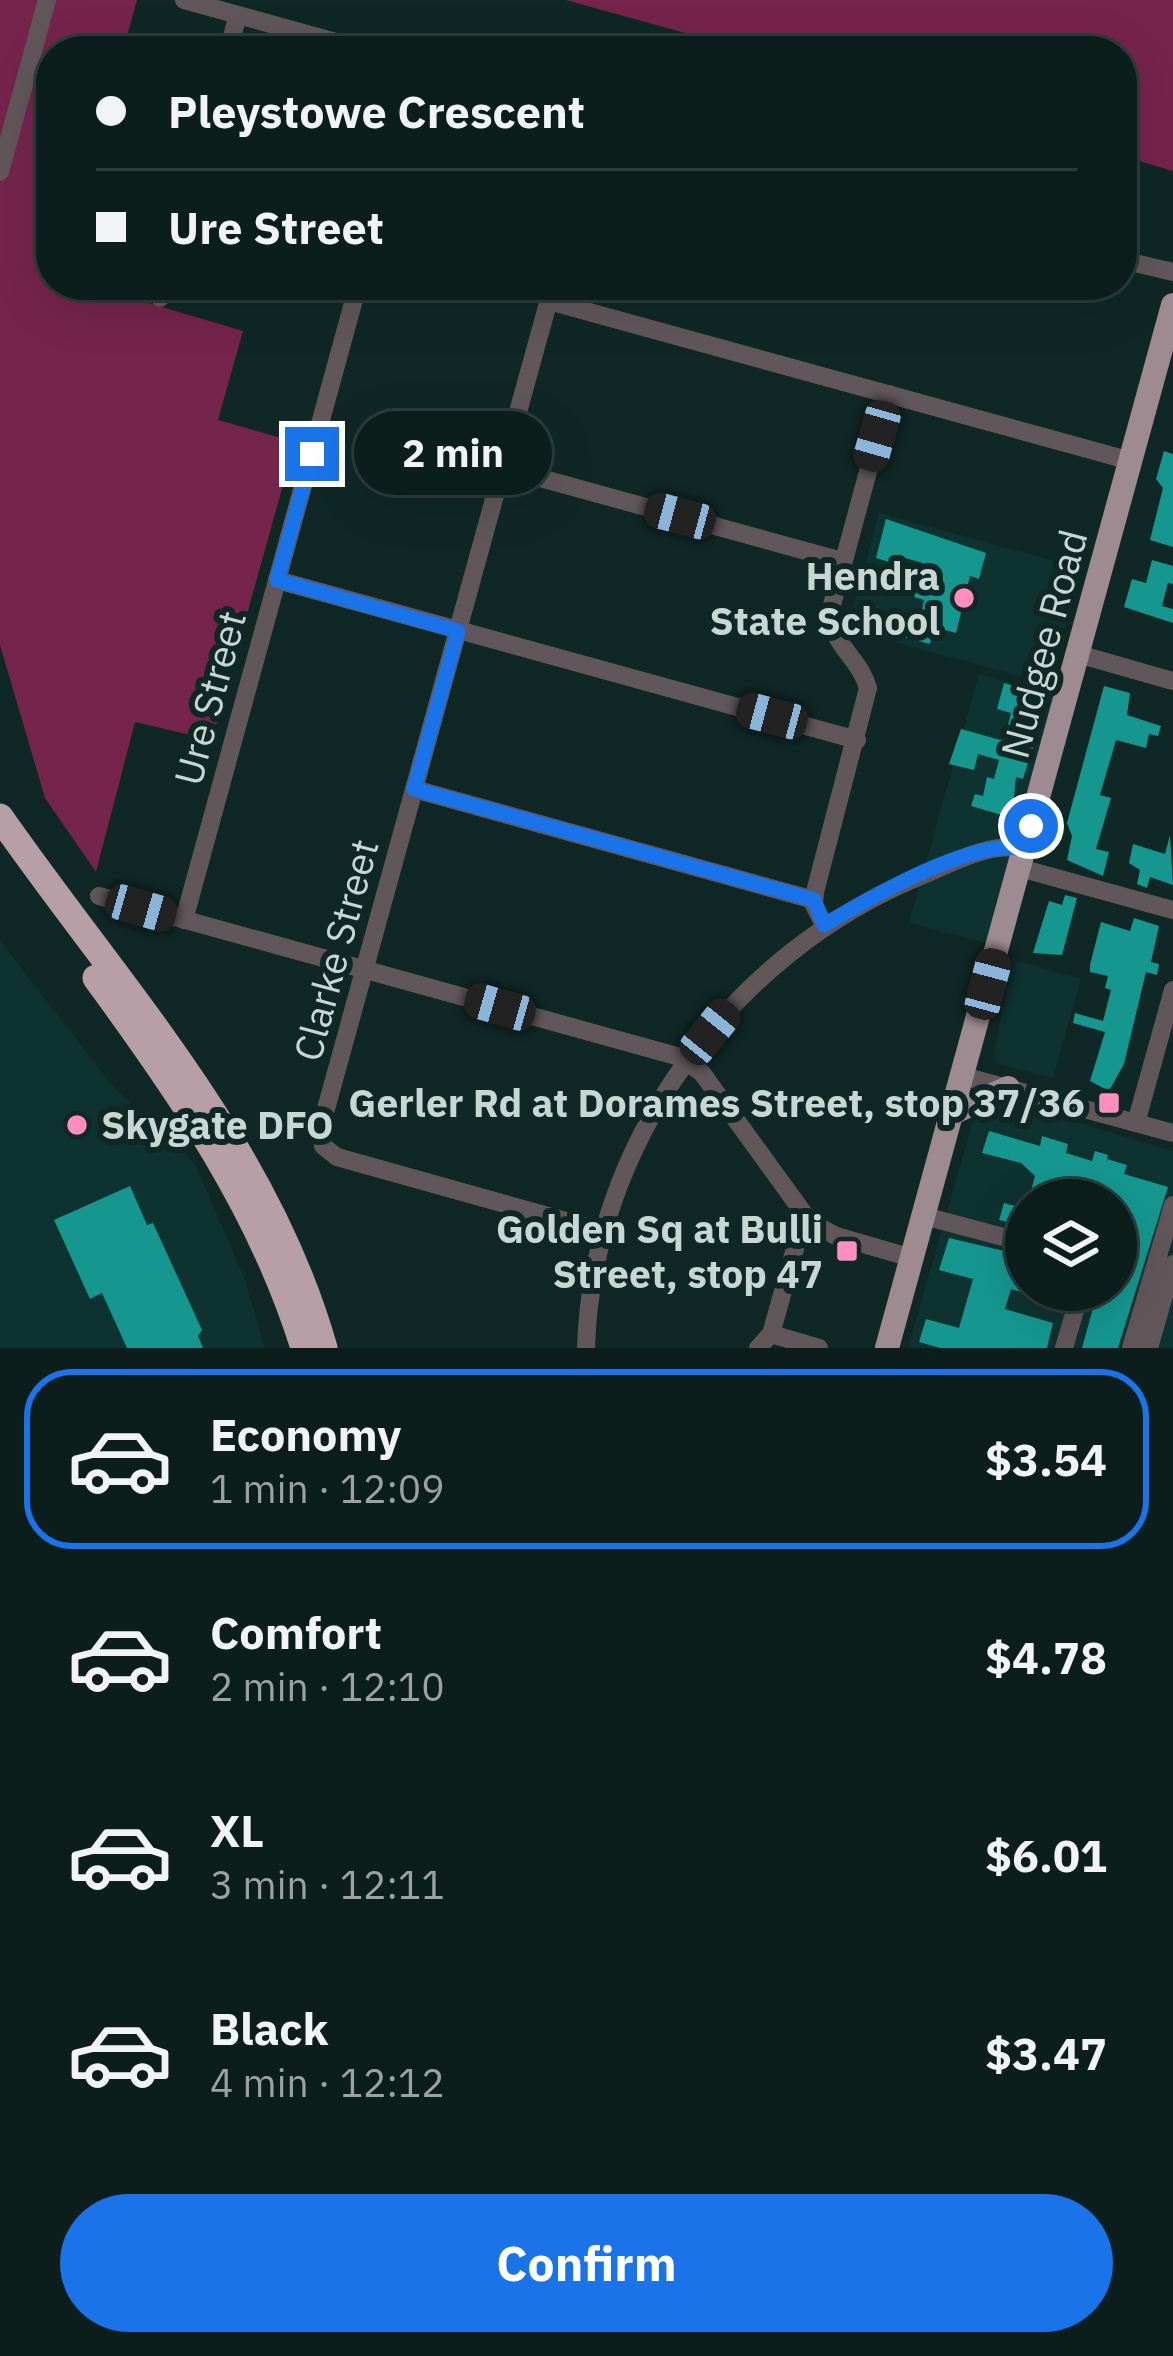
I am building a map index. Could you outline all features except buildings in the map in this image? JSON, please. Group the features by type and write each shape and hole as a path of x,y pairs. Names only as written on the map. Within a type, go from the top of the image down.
{"highway":[{"path":"0,818 214,1108 279,1228 324,1348"},
{"path":"0,849 172,1082 257,1229 304,1348"},
{"path":"172,1082 178,1109 248,1243 284,1348"}],"main road":[{"name":"Nudgee Road","path":"887,1348 1173,305"},
{"path":"952,1113 1008,1088"}],"street":[{"path":"37,36 47,0"},
{"path":"184,0 314,36"},
{"path":"232,36 238,15"},
{"path":"0,172 36,40"},
{"path":"1137,264 1173,272"},
{"name":"Ure Street","path":"184,920 354,300"},
{"name":"Clarke Street","path":"549,300 321,1127 323,1146 337,1157 604,1232"},
{"path":"574,300 1131,460"},
{"path":"824,925 814,900 857,740 866,681 836,641 830,622 842,561 889,394"},
{"path":"504,468 842,561"},
{"path":"277,580 857,740"},
{"path":"1078,654 1173,681"},
{"path":"414,789 814,900"},
{"path":"586,1348 604,1232 640,1139 687,1060 764,974 824,925 952,863 1006,846 1022,859 1173,910"},
{"path":"98,896 687,1060 703,1072 810,1222 836,1236 912,1258"},
{"path":"1136,1123 1173,990"},
{"path":"963,1076 1173,1133"},
{"path":"1131,1348 1173,1205"},
{"path":"924,1216 1005,1237"},
{"path":"810,1222 796,1245 764,1341 819,1348"},
{"path":"1149,1348 1173,1264"},
{"path":"1064,1348 1075,1311"}],"shaded area":[{"path":"0,0 137,0 127,36 36,36 36,300 142,300 243,331 218,420 295,442 212,740 135,722 96,872 45,798 0,645"},
{"path":"566,0 1173,0 1173,171 1137,160 1137,36 696,36"},
{"name":"Hendra State School","path":"879,513 1081,568 1049,684 847,629"},
{"path":"979,674 1055,695 986,943 909,923"},
{"name":"Skygate DFO","path":"0,941 113,1086 195,1164 244,1277 265,1348 0,1348"},
{"path":"1011,959 1081,979 1053,1078 999,1064 994,1056"},
{"path":"1007,1101 1173,1151 1173,1348 908,1348 973,1121 988,1104"}],"place":[{"name":"Hendra State School","path":"964,598"},
{"name":"Gerler Rd at Dorames Street, stop 37/36","path":"1109,1103"},
{"name":"Skygate DFO","path":"77,1125"},
{"name":"Golden Sq at Bulli Street, stop 47","path":"847,1251"}],"route":[{"path":"312,454 277,580 458,631 414,789 814,900 824,925 952,863 1006,846 1025,849 1031,826"}]}
